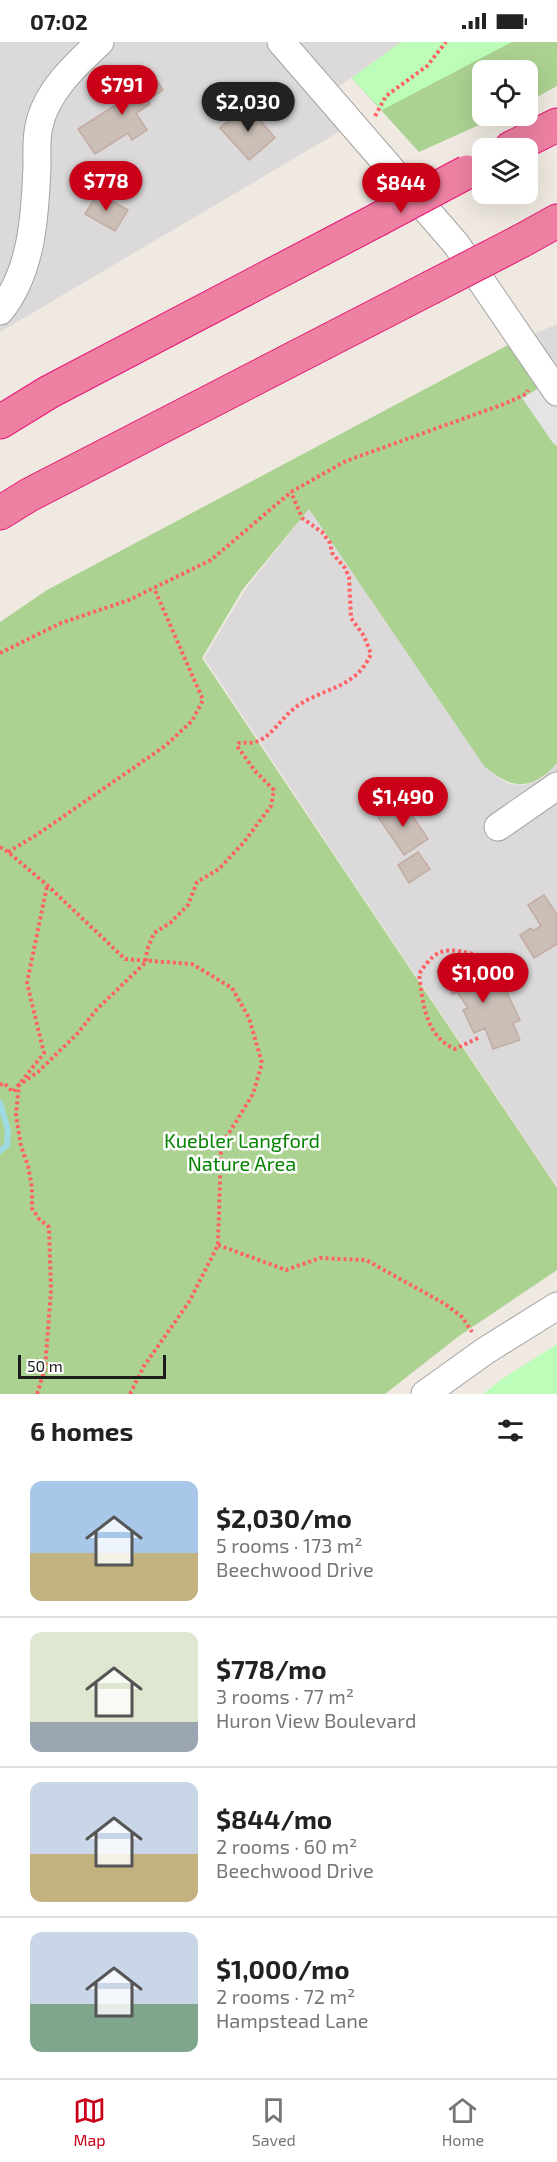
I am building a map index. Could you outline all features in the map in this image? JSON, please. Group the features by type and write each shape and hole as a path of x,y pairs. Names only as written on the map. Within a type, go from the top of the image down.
{"highway":[{"path":"531,138 557,125"},
{"path":"0,422 49,392 472,170"},
{"path":"0,513 29,495 557,222"}],"street":[{"path":"0,311 17,283 29,247 35,215 39,126 53,91 100,42"},
{"path":"281,42 456,244 557,392"},
{"path":"498,827 557,786"},
{"path":"425,1394 485,1351 557,1306"}],"path":[{"path":"364,137 372,130 375,116 386,96 427,66 446,42"},
{"path":"0,653 61,623 129,600 211,560 291,492 346,460 516,399 526,394 542,369"},
{"path":"37,1394 45,1369 51,1291 51,1254 49,1227 39,1219 32,1208 32,1188 21,1146 16,1114 19,1085 38,1072 77,1034 97,1009 147,961 147,950 154,933 170,923 188,905 197,882 219,869 244,842 271,806 274,790 250,766 237,746 239,743 258,741 268,736 295,707 348,681 365,668 371,654 364,636 351,618 349,577 345,568 332,553 330,543 322,532 302,518 291,492"},
{"path":"8,852 38,834 165,746 192,721 203,700 154,588"},
{"path":"0,848 8,852 47,885 125,959 192,964 232,988 249,1018 262,1063 253,1094 221,1146 218,1245 189,1302 144,1366 130,1394"},
{"path":"0,1085 4,1083 13,1092 44,1053 27,983 47,885"},
{"path":"478,1038 455,1049 445,1045 432,1030 424,1011 419,974 429,959 441,950 482,956"},
{"path":"218,1245 286,1270 320,1258 366,1260 453,1310 462,1317 485,1351"}],"shaded area":[{"path":"0,42 401,42 320,100 344,129 0,332"},
{"path":"557,324 557,417 509,345"},
{"path":"546,384 557,400 557,446 522,398"},
{"path":"309,509 484,766 509,784 526,785 542,778 557,764 557,1187 204,658 245,590"}],"green space":[{"path":"401,42 557,42 557,86 538,96 538,60 472,60 472,126 477,126 419,152 352,78"},
{"path":"401,42 512,42 478,60 472,60 472,63 382,110 352,78"},
{"name":"Kuebler Langford Nature Area","path":"508,345 557,418 557,763 539,779 521,784 503,779 484,766 309,509 243,589 202,658 557,1188 557,1270 459,1336 385,1394 0,1394 0,622 47,590"},
{"path":"557,1344 557,1394 483,1394 502,1379"}],"building":[{"path":"152,73 163,90 148,100 150,104 136,113 147,130 132,140 128,133 95,154 78,129 122,101 118,95"},
{"path":"247,105 275,138 249,160 220,128"},
{"path":"98,193 128,210 115,231 85,214"},
{"path":"402,800 428,839 404,855 378,817"},
{"path":"418,852 430,869 409,883 398,865"},
{"path":"544,895 557,915 557,944 534,958 520,935 531,928 533,931 541,926 528,905"},
{"path":"462,955 476,977 474,978 481,990 482,986 493,991 504,986 520,1020 513,1023 520,1040 493,1049 485,1028 474,1033 463,1010 468,1008 457,992 453,994 437,971"}],"waterway":[{"path":"0,1103 8,1130 7,1145 0,1151"}]}
